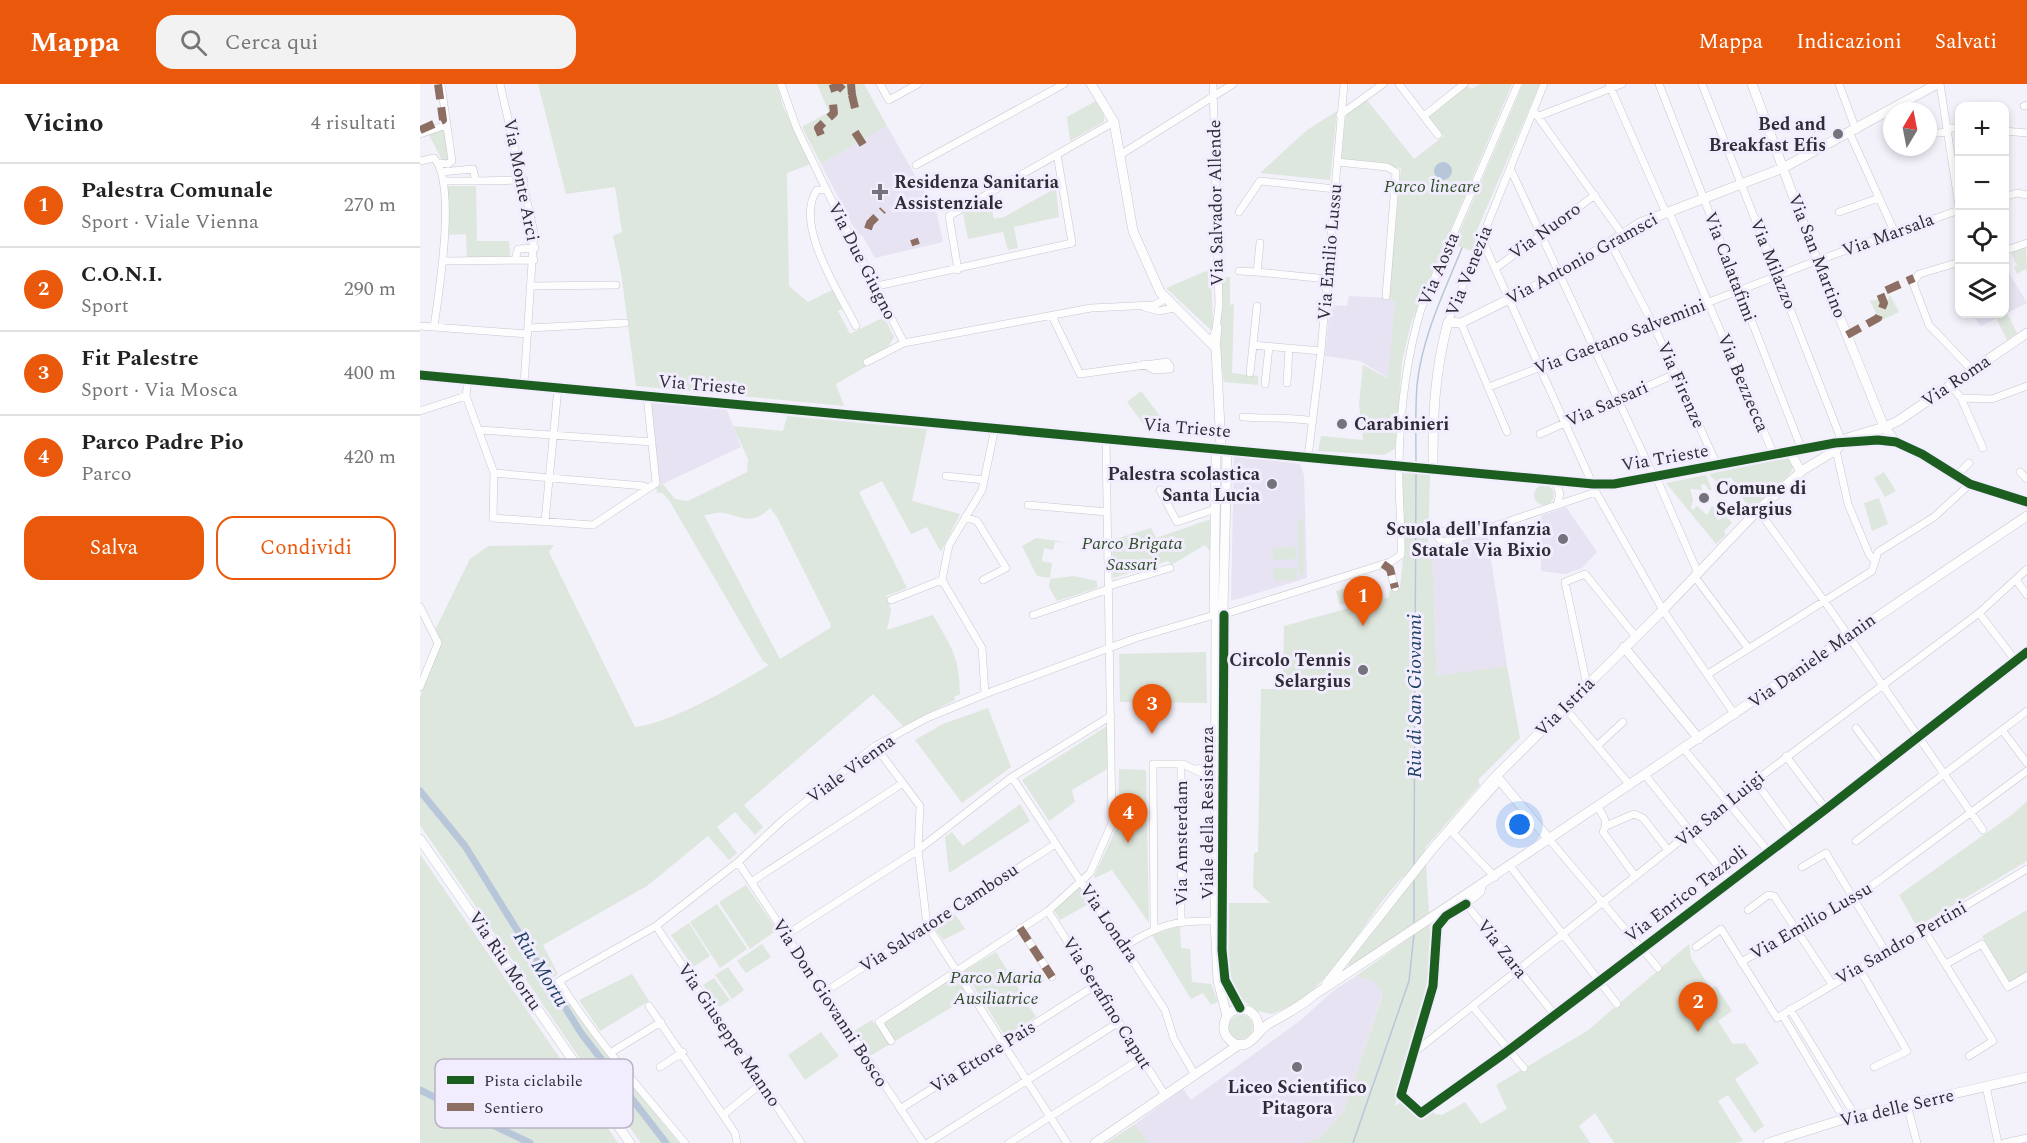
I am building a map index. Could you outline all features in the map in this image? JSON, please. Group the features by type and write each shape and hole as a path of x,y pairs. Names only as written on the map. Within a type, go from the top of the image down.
{"street":[{"path":"424,157 439,163 448,164 452,161 441,84"},
{"name":"Via Monte Arci","path":"500,84 524,180 534,232 535,248 524,385"},
{"path":"781,84 797,129 826,189"},
{"path":"880,84 889,100 918,84"},
{"path":"916,165 1064,84"},
{"path":"1091,84 1114,122 1133,231 1163,297 1213,345"},
{"name":"Via Salvador Allende","path":"1213,84 1219,305 1213,345 1221,448"},
{"path":"1120,155 1233,84"},
{"name":"Via Emilio Lussu","path":"1308,457 1321,351 1344,84"},
{"path":"1340,115 1383,84"},
{"path":"1399,84 1438,135"},
{"path":"1424,116 1464,84"},
{"name":"Via Aosta","path":"1387,563 1401,555 1403,391 1412,338 1421,309 1518,84"},
{"name":"Via Venezia","path":"1430,468 1433,402 1438,362 1448,322 1545,84"},
{"path":"1539,116 1610,86 1622,84"},
{"name":"Via Calatafimi","path":"1659,84 1802,450"},
{"name":"Via Milazzo","path":"1702,84 1778,276 1839,447 1848,504 1869,554 1875,560"},
{"name":"Via San Martino","path":"1752,84 1817,261 1884,427 1896,442"},
{"path":"1839,84 1853,132 1895,233"},
{"path":"1939,84 1959,210"},
{"name":"Via Antonio Gramsci","path":"1461,323 1560,274 1622,234 1667,213 1784,168 1853,132 1925,87 1939,84"},
{"name":"Via Bezzecca","path":"1610,86 1710,303 1773,455"},
{"path":"1533,110 1622,234"},
{"path":"958,270 949,216 1114,122"},
{"path":"420,134 446,125"},
{"path":"1937,132 1955,129"},
{"path":"2009,131 2027,133"},
{"path":"877,286 958,270 1072,243 1057,154"},
{"path":"1337,162 1387,167 1396,172 1386,296"},
{"path":"434,327 443,261 445,181 439,163"},
{"path":"1510,168 1655,477 1696,575 1748,648"},
{"path":"441,172 473,169 476,181"},
{"path":"445,181 524,180"},
{"path":"1239,212 1260,181 1335,189"},
{"name":"Via Due Giugno","path":"856,326 812,236 814,194 817,190 826,189 877,286 904,344"},
{"path":"2009,196 2017,193 2027,195"},
{"name":"Via Nuoro","path":"1496,268 1595,195"},
{"path":"1839,212 1879,198"},
{"name":"Via Marsala","path":"1817,261 1955,212"},
{"name":"Via Firenze","path":"1610,242 1653,324 1718,465"},
{"path":"1257,272 1260,243"},
{"path":"2009,249 2027,243"},
{"path":"1484,244 1542,367 1594,488 1664,610 1735,715"},
{"path":"515,260 518,249 535,248"},
{"path":"443,261 534,260"},
{"name":"Via Gaetano Salvemini","path":"1489,387 1817,261"},
{"path":"1955,263 1919,274 1913,283 1929,325 1973,371"},
{"path":"1239,271 1327,279"},
{"path":"532,286 616,285"},
{"path":"867,362 904,344 1090,308 1154,304 1162,302 1163,297"},
{"path":"1136,305 1159,311 1174,308"},
{"path":"1250,373 1257,306"},
{"path":"1052,316 1080,374 1167,362"},
{"path":"1448,322 1461,323 1507,432"},
{"path":"420,326 528,331 625,323"},
{"name":"Via Roma","path":"1884,427 1951,386 2027,333"},
{"path":"1252,345 1321,351"},
{"path":"1265,384 1269,347"},
{"path":"1287,383 1289,348"},
{"name":"Via Sassari","path":"1540,434 1675,374"},
{"name":"Via Trieste","path":"420,375 1401,465 1555,481 1594,488 1802,450 1839,447 1864,441 1896,442"},
{"path":"468,380 466,396 494,473 491,516 545,521 592,525 657,481 647,396"},
{"path":"1951,386 1961,398 1983,448"},
{"path":"1961,398 1992,399 2027,386"},
{"path":"545,521 558,388"},
{"path":"420,411 466,396"},
{"path":"1243,417 1275,420 1281,417 1313,421"},
{"path":"1864,441 1884,427"},
{"path":"1839,447 1847,438 1884,427"},
{"path":"985,694 982,648 942,580 949,545 982,490 994,428"},
{"path":"480,430 555,433 652,442"},
{"path":"891,1041 879,1022 1048,911 1095,866 1112,823 1106,438"},
{"path":"1896,442 1970,484 2027,502"},
{"name":"Via Istria","path":"1314,995 1332,977 1430,852 1497,777 1624,647 1664,610 1758,510 1804,470 1839,447"},
{"path":"1221,448 1227,456 1219,613 1215,509 1216,455 1221,448"},
{"path":"1802,450 1804,470"},
{"path":"1791,452 1804,470"},
{"path":"1957,475 1969,463"},
{"path":"2020,472 2027,480"},
{"path":"494,473 644,486 647,489"},
{"path":"946,476 984,480"},
{"path":"1555,481 1560,494 1557,504"},
{"path":"1708,674 1872,571 1878,552 1935,517 1970,484"},
{"path":"1456,539 1557,504 1594,488"},
{"path":"1160,490 1177,522 1215,509"},
{"path":"1028,505 1107,512"},
{"path":"1758,510 1825,602 1983,830"},
{"name":"Via Daniele Manin","path":"1258,1033 1495,877 1548,838 1735,715 2027,516"},
{"path":"965,517 977,521 1006,568 983,580"},
{"path":"1387,563 1395,588"},
{"name":"Viale Vienna","path":"615,1059 577,1010 559,981 656,926 738,862 784,819 875,746 927,718 1111,647 1387,563"},
{"path":"1033,615 1109,587 1170,568"},
{"name":"Via San Luigi","path":"1416,1051 1786,756 1979,613 2027,569"},
{"path":"1587,685 1565,582 1585,574 1636,637"},
{"path":"891,600 942,580"},
{"path":"2016,580 2027,595"},
{"path":"420,606 438,643 420,687"},
{"name":"Viale della Resistenza","path":"1219,613 1215,921 1218,981 1227,1016"},
{"name":"Viale della Resistenza","path":"1219,613 1223,958 1226,980 1240,1008"},
{"path":"1979,613 2015,660"},
{"path":"1624,647 1699,739"},
{"name":"Via Enrico Tazzoli","path":"1416,1051 1401,1095 1421,1113 1826,809 2027,652"},
{"path":"1565,708 1630,785"},
{"path":"1856,841 2027,711"},
{"path":"786,935 918,850 1012,777 1111,716"},
{"path":"1597,746 1623,722"},
{"path":"1856,728 1884,764"},
{"path":"2002,730 2027,763"},
{"path":"875,746 920,806 918,850 927,925 1067,1143"},
{"path":"1684,749 1768,851"},
{"path":"1195,769 1202,769 1208,765 1216,751"},
{"path":"1786,756 1826,809"},
{"path":"1154,928 1153,765 1181,764 1216,779"},
{"name":"Via Amsterdam","path":"1181,764 1181,922"},
{"name":"Via Emilio Lussu","path":"1741,962 1883,878 2027,771"},
{"path":"1645,775 1730,881"},
{"name":"Via Londra","path":"1012,777 1165,1010 1174,1039 1195,1075"},
{"path":"1497,777 1658,968"},
{"path":"1495,877 1453,833 1495,786 1497,777"},
{"path":"1755,781 1793,832"},
{"path":"751,882 903,783"},
{"path":"1598,807 1606,826"},
{"path":"1635,876 1603,832 1606,826 1634,813 1643,818 1668,850"},
{"name":"Via Riu Mortu","path":"420,839 572,1059"},
{"name":"Via Salvatore Cambosu","path":"823,993 1054,844"},
{"path":"1802,867 1826,853 1886,952"},
{"name":"Via Don Giovanni Bosco","path":"738,862 923,1143"},
{"path":"1510,866 1617,1004"},
{"name":"Via Sandro Pertini","path":"1780,1017 2027,869"},
{"name":"Via Zara","path":"1482,885 1481,892 1466,904 1554,1014"},
{"path":"1748,910 1768,895 1774,896 1832,984"},
{"path":"1416,1051 1421,1022 1433,986 1437,927 1446,916 1466,904"},
{"name":"Via Serafino Caput","path":"1048,911 1165,1095"},
{"path":"1125,946 1154,928 1181,922 1215,921"},
{"name":"Via Giuseppe Manno","path":"656,926 801,1143"},
{"path":"1020,928 1052,977"},
{"path":"1696,947 1721,929 1844,1119"},
{"path":"1924,930 1993,1041 1969,1056"},
{"path":"1946,964 1982,944 2008,987 2027,976"},
{"path":"1859,968 1907,1051 1874,1067"},
{"name":"Via Ettore Pais","path":"900,1109 1096,984"},
{"path":"649,1006 683,1052 735,1133 737,1143"},
{"path":"1473,1007 1524,1068"},
{"path":"1220,1057 1225,1047 1226,1036 1223,1025 1227,1016 1240,1008 1255,1015 1279,1019"},
{"path":"1790,1010 1856,1116"},
{"path":"1095,1143 1220,1057 1240,1044 1251,1041 1258,1033 1255,1015"},
{"path":"615,1050 661,1022"},
{"path":"928,1143 1119,1022"},
{"path":"1226,1036 1240,1044"},
{"path":"660,1068 683,1052"},
{"path":"1009,1143 1142,1058"},
{"name":"Via delle Serre","path":"1768,1143 1844,1119 2027,1077"},
{"name":"Viale Vienna","path":"633,1081 685,1143"},
{"path":"723,1115 761,1084"},
{"path":"1986,1086 1998,1143"},
{"path":"1907,1105 1917,1143"},
{"name":"Via Riu Mortu","path":"620,1128 630,1143"},
{"path":"2004,1143 2027,1138"}],"shaded area":[{"name":"Residenza Sanitaria Assistenziale","path":"887,126 937,214 943,242 875,258 862,235 858,236 821,164"},
{"path":"2009,273 2027,303 2009,312"},
{"path":"1349,296 1389,298 1395,302 1389,378 1360,361 1325,356 1330,305 1347,306"},
{"path":"1974,318 1997,318 1981,326"},
{"path":"647,396 725,405 741,447 656,487"},
{"path":"1234,456 1300,464 1304,475 1307,578 1231,601"},
{"name":"Scuola dell'Infanzia Statale Via Bixio","path":"1566,507 1597,552 1582,568 1565,574 1541,571 1541,516"},
{"path":"1487,532 1507,666 1437,677 1432,553"},
{"name":"Liceo Scientifico Pitagora","path":"1356,976 1374,981 1383,993 1344,1111 1319,1138 1303,1143 1149,1143 1135,1124 1183,1089 1191,1100 1301,1020 1333,991"}],"green space":[{"path":"538,84 777,84 783,106 811,164 787,173 789,286 808,302 834,289 843,308 838,311 850,334 884,317 894,337 888,347 865,359 867,366 836,384 844,406 636,386 621,273 613,236 622,232 615,187 566,194"},
{"path":"817,84 864,84 887,126 821,164 802,127 829,112"},
{"name":"Parco lineare","path":"1480,84 1512,84 1411,323 1402,362 1395,449 1384,455 1318,451 1321,436 1363,440 1359,405 1363,365 1388,378 1395,302 1389,298 1401,168 1341,161 1346,114 1367,100 1414,159 1444,136 1429,117 1467,86 1472,89"},
{"path":"1523,84 1540,84 1474,237 1479,239 1475,252 1454,245"},
{"path":"1096,101 1104,114 1104,122 1070,141 1067,117"},
{"path":"1337,111 1330,180 1260,173 1307,130"},
{"path":"445,127 450,161 443,162 428,133"},
{"path":"447,186 476,186 477,241 509,241 510,257 467,258 466,234 446,235"},
{"path":"1056,188 1059,217 1014,227 1018,248 1008,250 1003,232 968,239 963,213 989,198 994,219 1004,217"},
{"path":"2026,246 2027,272 2025,269 2017,274 2014,267 2017,266 2010,250"},
{"path":"1211,269 1213,332 1166,288"},
{"path":"1222,277 1230,277 1230,305 1234,304 1232,373 1258,376 1258,385 1224,382 1220,354"},
{"path":"1890,295 1899,312 1880,321 1870,301 1878,299 1886,303"},
{"path":"2009,317 2017,333 2007,340 1996,318"},
{"path":"1141,391 1163,420 1148,430 1127,402"},
{"path":"787,416 927,429 912,501 960,514 941,552 927,527 911,534 882,481 859,492 907,588 886,596 891,610 887,630 933,615 956,661 960,694 954,697 955,700 903,726 873,694 744,805 763,827 755,835 735,812 717,827 737,853 729,860 708,836 647,886 543,945 558,974 553,978 611,1059 580,1059 420,825 420,697 440,644 434,632 470,559 488,546 554,545 549,552 635,727 685,711 769,665 763,661 669,500 662,493 657,493 656,487 663,484 675,499 688,501 747,472 748,459 733,426 783,431","holes":["770,508 777,517 831,625 830,628 780,659 704,515 722,513 748,519 758,517"]},
{"path":"1788,458 1794,466 1789,475 1753,507 1745,502 1731,477 1718,484 1709,474"},
{"path":"1403,471 1430,474 1428,549 1432,553 1437,676 1507,666 1520,738 1478,780 1480,785 1425,848 1432,959 1412,1051 1402,1076 1395,1106 1401,1102 1421,1118 1432,1110 1435,1114 1442,1115 1465,1102 1481,1124 1507,1109 1496,1085 1587,1031 1689,944 1691,958 1711,989 1716,986 1732,1011 1718,1021 1733,1044 1745,1043 1759,1063 1735,1079 1764,1126 1754,1133 1728,1095 1718,1101 1743,1141 1735,1143 1614,1143 1595,1113 1579,1126 1590,1143 1303,1143 1319,1138 1344,1111 1383,994 1374,981 1356,976 1405,941 1403,932 1350,968 1348,964 1404,892 1404,876 1389,892 1328,974 1292,1005 1271,1014 1258,1011 1235,995 1228,962 1229,903 1270,903 1253,887 1254,853 1258,852 1261,689 1275,689 1283,681 1284,626 1389,597 1390,588 1400,588 1403,558"},
{"path":"1884,472 1896,491 1885,497 1874,478"},
{"path":"1706,475 1712,490 1709,490 1705,484 1701,485 1702,490 1690,489 1693,499 1691,508 1693,510 1697,506 1707,515 1712,506 1719,512 1715,515 1718,520 1726,516 1732,523 1724,531 1726,535 1716,544 1666,483"},
{"path":"1544,485 1551,488 1554,495 1551,502 1544,505 1537,502 1534,495 1537,488"},
{"path":"1879,498 1888,524 1872,531 1864,503"},
{"name":"Parco Brigata Sassari","path":"1211,519 1210,551 1205,545 1171,565 1168,561 1113,578 1112,540 1151,528 1156,538"},
{"path":"1298,519 1303,520 1304,574 1299,575"},
{"path":"1036,538 1071,543 1055,542 1053,550 1044,548 1042,561 1052,563 1050,578 1037,576 1022,546"},
{"path":"1296,547 1296,559 1273,560 1273,548"},
{"path":"1273,568 1297,568 1297,580 1274,581"},
{"path":"1073,576 1097,581 1097,588 1057,601 1049,587 1050,579"},
{"path":"1358,585 1363,598 1340,605 1336,591"},
{"path":"1206,652 1207,703 1120,702 1119,654"},
{"path":"988,708 1011,767 962,803 915,740 943,724"},
{"path":"1107,726 1109,768 1072,790 1075,802 1049,821 1022,780"},
{"path":"1119,769 1146,770 1149,923 1112,870 1095,878 1094,876 1118,825"},
{"path":"2027,801 2027,861 1917,927 1899,895 2013,814"},
{"path":"1020,804 1030,821 949,873 945,837 952,832 963,846"},
{"path":"420,854 560,1059 435,1059 435,1128 608,1128 618,1143 420,1143"},
{"path":"746,885 777,930 750,949 719,902"},
{"path":"1081,886 1092,902 1060,920 1054,910"},
{"path":"717,904 747,949 720,968 690,922"},
{"path":"2027,910 2027,972 2009,982 1982,936"},
{"path":"955,914 965,929 943,940 934,927"},
{"path":"689,923 710,956 693,967 671,935"},
{"path":"1180,926 1181,948 1190,949 1192,982 1211,984 1218,1002 1211,1005 1203,993 1191,999 1152,935"},
{"path":"762,944 771,957 746,973 737,961"},
{"name":"Parco Maria Ausiliatrice","path":"996,952 1036,1017 1005,1036 964,971"},
{"path":"728,967 744,990 732,999 715,975"},
{"path":"632,974 649,1001 600,1031 579,1000"},
{"path":"955,976 969,997 870,1056 854,1031 872,1020 876,1026"},
{"path":"714,978 730,1000 719,1007 703,985"},
{"path":"1241,1015 1246,1016 1252,1022 1252,1032 1246,1038 1241,1039 1236,1038 1230,1032 1229,1027 1230,1022 1236,1016"},
{"path":"821,1032 839,1056 805,1080 788,1055"},
{"path":"633,1086 679,1143 641,1143 630,1128 633,1128"},
{"path":"1135,1124 1149,1143 1106,1143"}],"water":[{"path":"1439,162 1447,162 1452,167 1450,178 1439,180 1434,175 1434,167"}],"waterway":[{"name":"Riu di San Giovanni","path":"1416,464 1416,405 1420,367 1435,315 1462,248"},
{"name":"Riu di San Giovanni","path":"1414,866 1416,472"},
{"name":"Riu Mortu","path":"420,791 465,846 581,1033 601,1059"},
{"name":"Riu di San Giovanni","path":"1414,880 1414,923"},
{"name":"Riu di San Giovanni","path":"1353,1143 1409,981 1414,934"},
{"path":"420,1090 435,1097"},
{"name":"Riu Mortu","path":"633,1100 666,1143"},
{"path":"499,1128 530,1143"}],"marked path":[{"path":"420,130 443,120 438,84"},
{"path":"830,89 839,86 847,94 852,95 851,84"},
{"path":"852,95 855,108"},
{"path":"821,135 818,128 834,113 833,104 837,100"},
{"path":"855,132 864,146 863,150"},
{"path":"868,229 870,223 883,210"},
{"path":"914,239 916,245"},
{"path":"1847,335 1878,318 1884,303 1880,293 1914,278"},
{"path":"1383,564 1390,569 1395,588"},
{"path":"1020,928 1052,977"}],"cycle path":[{"path":"420,375 1593,484 1614,484 1835,443 1878,440 1896,442 1922,454 1970,484 2027,502"},
{"path":"1224,615 1222,950 1225,980 1240,1008"},
{"path":"1466,904 1446,916 1437,927 1433,986 1401,1095 1421,1113 1505,1053 1826,809 2027,652"}],"place":[{"name":"Bed and Breakfast Efis","path":"1838,134"},
{"name":"Residenza Sanitaria Assistenziale","path":"880,192"},
{"name":"Carabinieri","path":"1342,424"},
{"name":"Palestra scolastica Santa Lucia","path":"1272,484"},
{"name":"Comune di Selargius","path":"1704,498"},
{"name":"Scuola dell'Infanzia Statale Via Bixio","path":"1563,539"},
{"name":"Palestra Comunale","path":"1363,626"},
{"name":"Circolo Tennis Selargius","path":"1363,670"},
{"name":"Fit Palestre","path":"1152,734"},
{"name":"Parco Padre Pio","path":"1128,843"},
{"name":"C.O.N.I.","path":"1698,1032"},
{"name":"Liceo Scientifico Pitagora","path":"1297,1067"}]}
